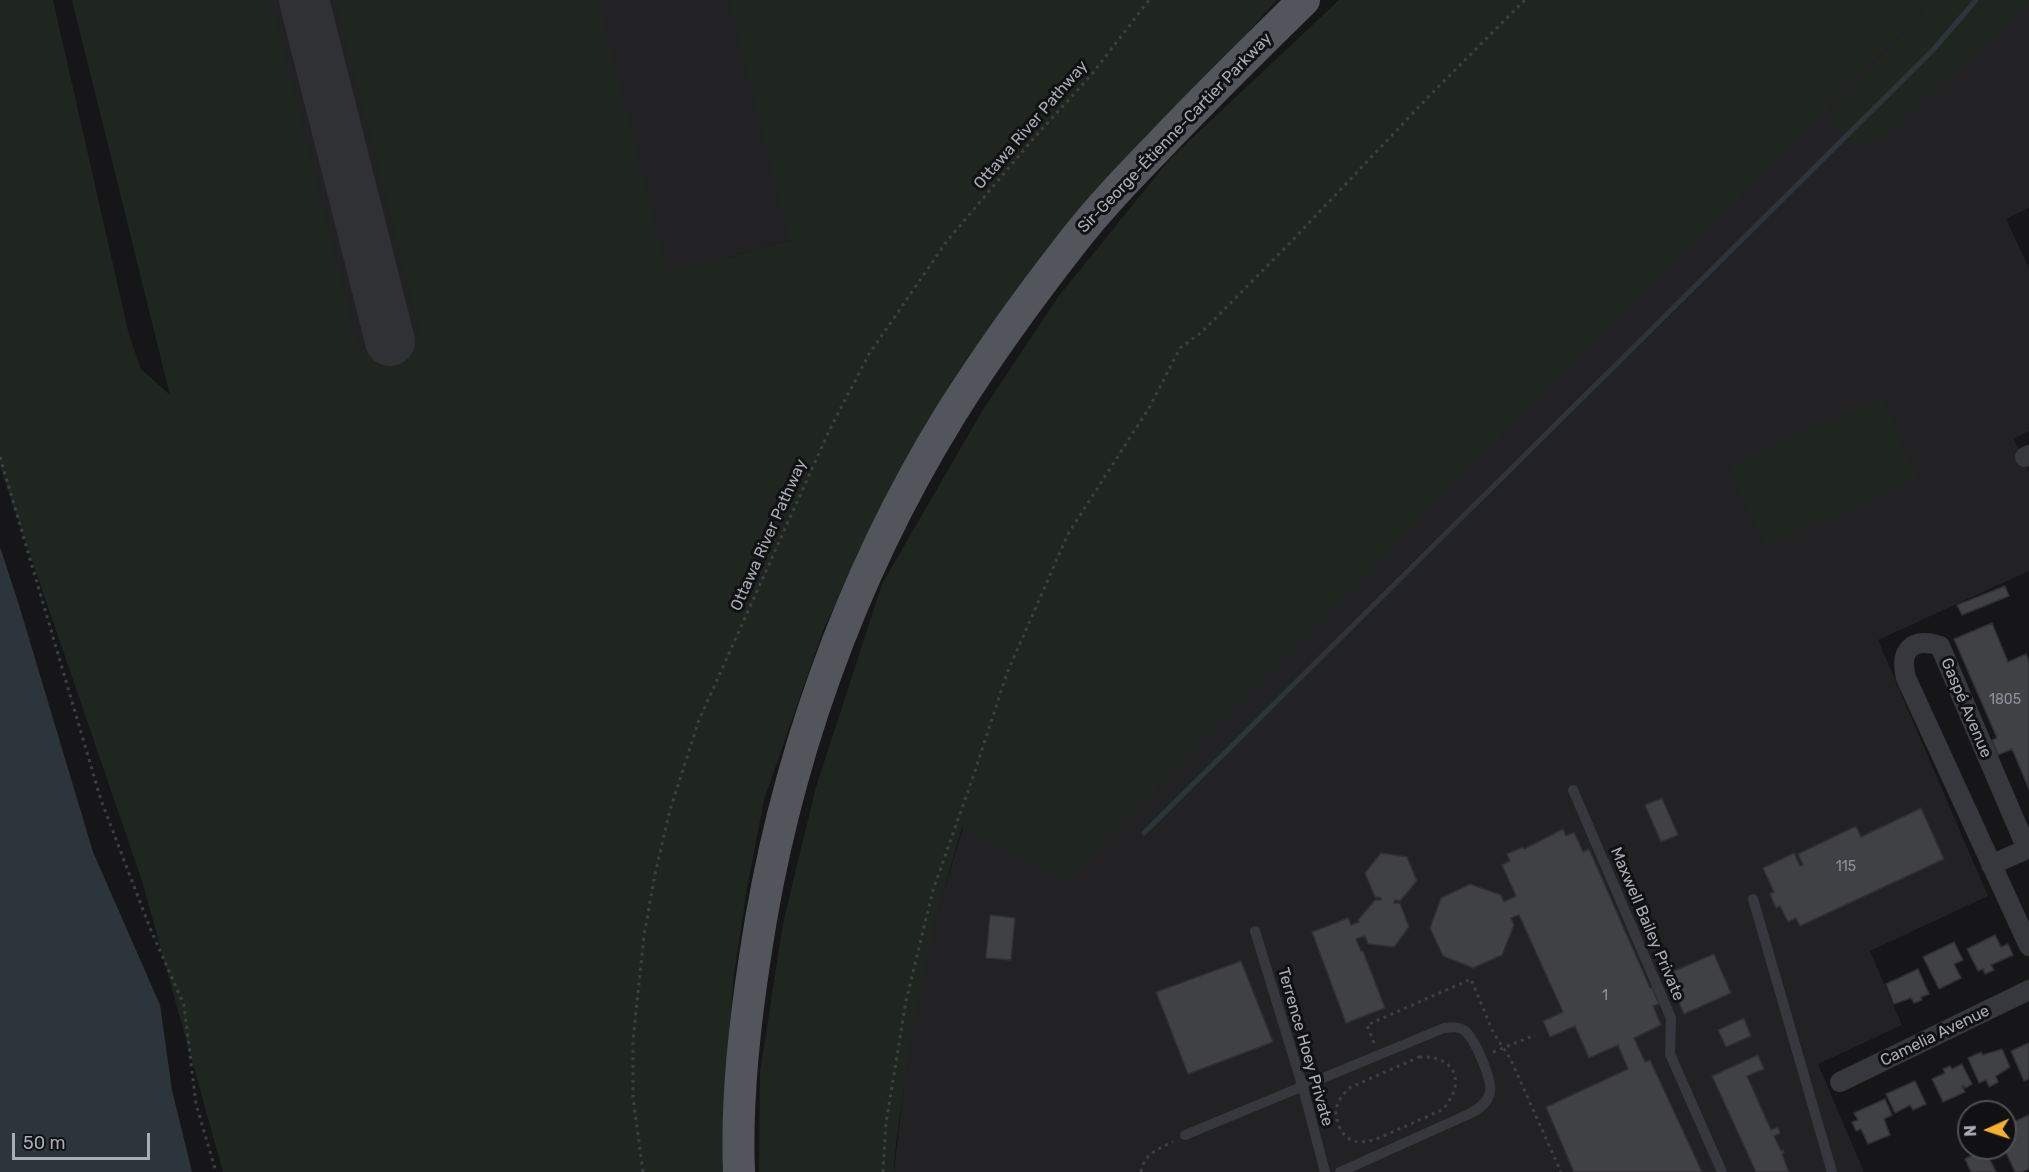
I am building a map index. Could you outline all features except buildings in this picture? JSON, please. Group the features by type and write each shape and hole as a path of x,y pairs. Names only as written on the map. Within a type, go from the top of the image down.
{"main road":[{"name":"Sir-George-Étienne-Cartier Parkway","path":"739,1172 738,1145 745,1022 765,893 796,764 823,681 854,601 891,521 949,416 1017,315 1071,243 1133,173 1304,0"}],"street":[{"name":"Gaspé Avenue","path":"1991,864 2028,848 1940,646 1928,642 1917,643 1908,649 1905,656 1903,668 1906,678 1991,864 2029,946"},
{"name":"Camelia Avenue","path":"1840,1082 2029,990"}],"lane":[{"name":"Maxwell Bailey Private","path":"1573,790 1671,1018 1670,1054 1722,1172"},
{"path":"1753,899 1832,1172"},
{"name":"Terrence Hoey Private","path":"1255,931 1303,1088 1325,1172"},
{"path":"1185,1135 1444,1028 1452,1027 1466,1031 1480,1057 1491,1086 1488,1099 1483,1105 1469,1114 1340,1172"}],"path":[{"name":"Ottawa River Pathway","path":"643,1172 633,1097 633,1040 644,936 670,810 699,720 829,431 869,354 947,241 1092,74 1149,0"},
{"path":"884,1172 886,1123 906,1001 933,890 1007,673 1068,534 1149,408 1180,348 1202,332 1525,0"},
{"path":"0,457 101,800 150,928 184,1005 196,1104 216,1172"},
{"path":"1480,1057 1535,1035"},
{"path":"1419,1057 1444,1061 1451,1067 1455,1073 1454,1093 1442,1110 1374,1141 1366,1143 1355,1141 1342,1132 1335,1115 1339,1100 1344,1093 1351,1087 1419,1057"},
{"path":"1141,1172 1144,1160 1151,1153 1185,1135"}],"shaded area":[{"path":"0,0 53,0 129,335 141,369 170,395 72,0 271,0 359,349 420,334 336,0 598,0 667,271 730,257 790,240 729,0 1277,0 1181,106 960,371 913,448 859,551 823,631 764,800 734,974 726,1071 725,1172 223,1172 142,881 0,467"},
{"path":"72,0 973,0 790,240 730,257 171,396"},
{"path":"1339,0 1930,0 1824,113 1582,353 1065,882 962,828 934,927 919,994 897,1134 894,1172 759,1172 760,1072 783,923 816,787 882,584 981,413 1058,297 1170,159"},
{"path":"1538,0 2029,0 2029,208 2006,219 2029,268 2029,431 2014,439 2029,471 2029,571 1878,640 1988,896 1870,951 1902,1025 1818,1064 1864,1172 894,1172 909,1043 923,970 963,828"},
{"path":"1934,0 2029,0 1887,134 1871,143 1853,142 1829,116"},
{"path":"1882,398 1917,479 1764,546 1729,466"},
{"path":"0,547 93,852 160,1005 172,1090 192,1172 0,1172"}],"waterway":[{"path":"1144,833 1933,50 1976,0"}],"taxiway":[{"path":"304,0 390,341"}]}
